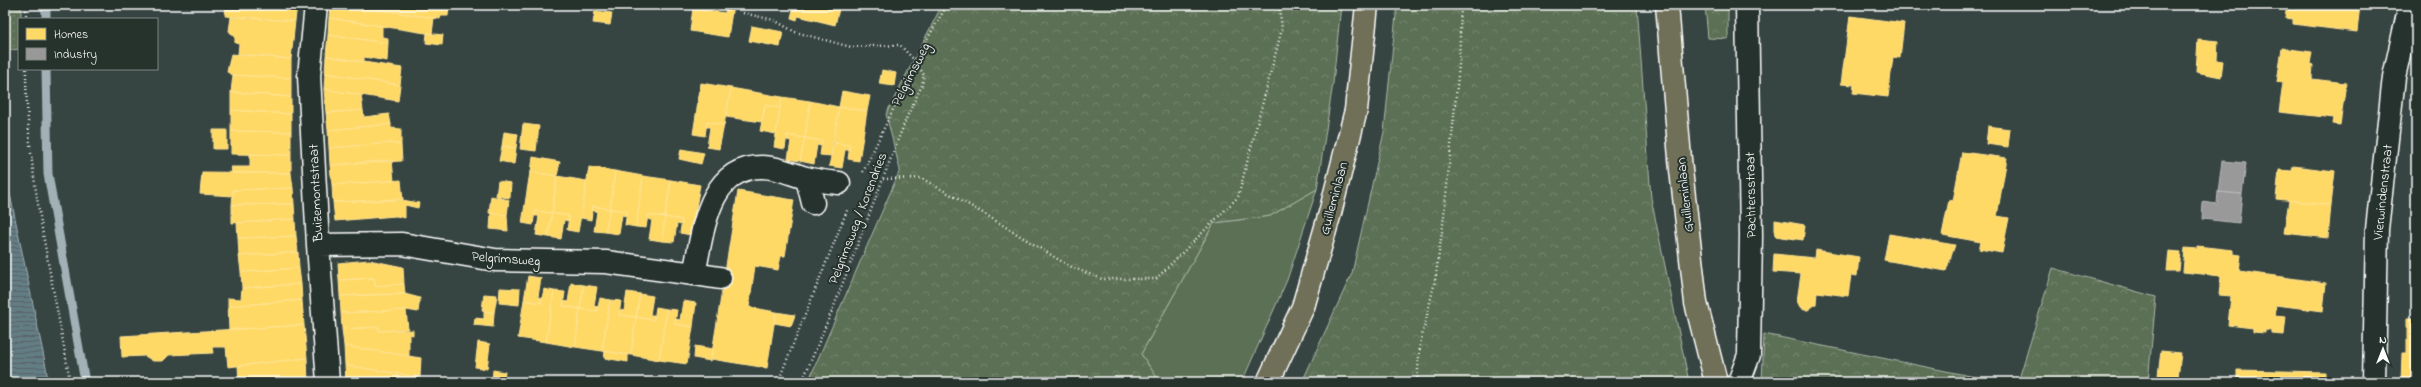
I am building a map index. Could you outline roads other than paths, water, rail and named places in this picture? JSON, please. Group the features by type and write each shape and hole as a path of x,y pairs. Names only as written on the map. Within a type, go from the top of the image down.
{"main road":[{"name":"Guilleminlaan","path":"1268,382 1303,306 1330,213 1356,110 1367,5"},
{"name":"Guilleminlaan","path":"1666,5 1681,170 1696,303 1716,382"}],"street":[{"name":"Buizemontstraat","path":"316,5 310,76 318,245 328,382"},
{"name":"Pachtersstraat","path":"1739,382 1750,355 1751,236 1747,5"},
{"name":"Vierwindenstraat","path":"2374,382 2376,229 2394,77 2410,5"},
{"path":"694,274 711,202 729,178 744,169 763,167 784,170 807,179 840,183"},
{"path":"807,179 813,203"},
{"name":"Pelgrimsweg","path":"318,245 402,244 495,260 606,262 720,278"}],"water":[{"path":"5,170 46,367 48,382 5,382"}],"waterway":[{"path":"46,5 46,18"},
{"path":"46,70 48,174 85,382"}]}
